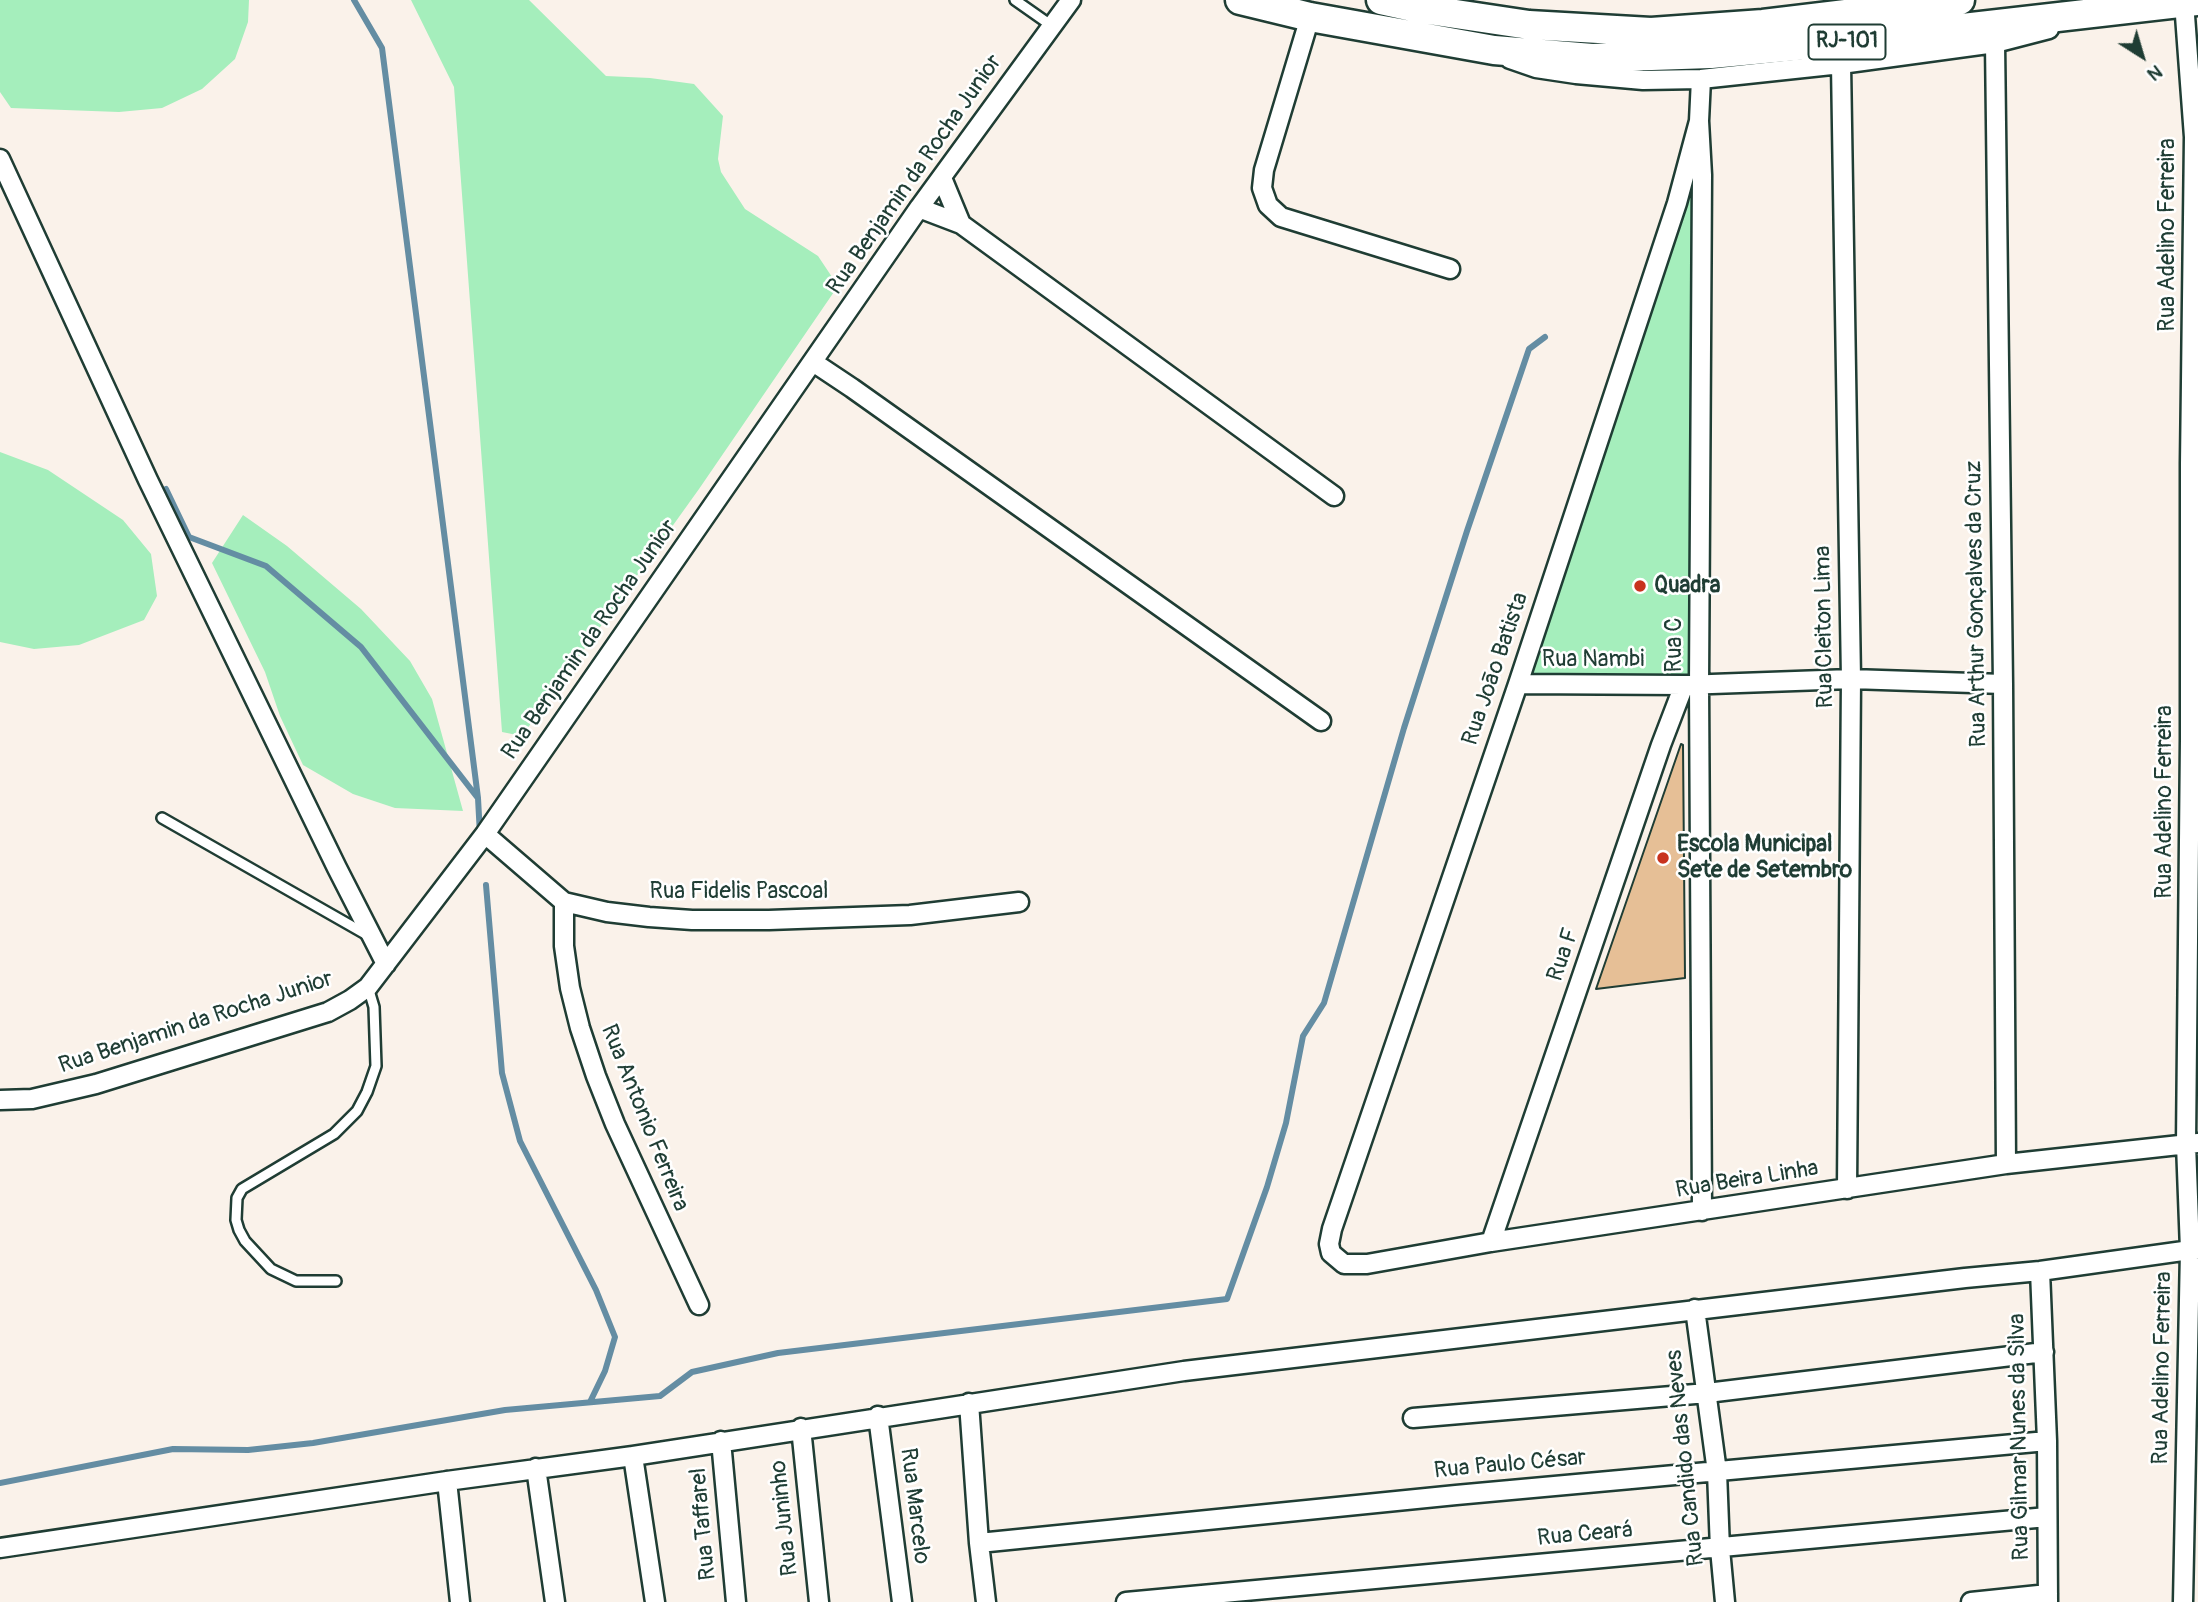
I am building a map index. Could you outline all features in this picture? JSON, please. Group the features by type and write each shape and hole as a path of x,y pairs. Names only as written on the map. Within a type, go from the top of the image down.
{"main road":[{"name":"RJ-101","path":"1240,0 1310,17 1494,50 1592,58 1712,54 1849,41 2191,1"},
{"name":"RJ-101","path":"1381,0 1529,25 1651,33 1763,24 1960,0"}],"street":[{"name":"Rua Benjamin da Rocha Junior","path":"0,1100 32,1099 96,1084 328,1012 368,988 485,834 919,208 1071,0"},
{"name":"Rua Adelino Ferreira","path":"2183,1602 2194,1250 2194,137 2191,1"},
{"path":"1494,50 1515,62 1576,74 1643,80 1701,79 1841,64 1995,43 2096,13"},
{"path":"1310,17 1264,170 1262,188 1268,205 1281,216 1450,269"},
{"name":"Rua Arthur Gonçalves da Cruz","path":"1995,43 2006,1164"},
{"name":"Rua Cleiton Lima","path":"1841,64 1851,679 1847,1189"},
{"name":"Rua C","path":"1701,79 1699,121 1702,175 1692,685 1702,1211"},
{"name":"Rua Joāo Batista","path":"1332,1230 1518,684 1677,203 1699,121"},
{"path":"0,159 6,190 386,964"},
{"path":"942,178 961,224"},
{"path":"919,208 961,224 1334,496"},
{"path":"813,362 1321,720"},
{"name":"Rua Nambi","path":"1518,684 1692,685 1851,679 2003,684"},
{"name":"Rua F","path":"1491,1242 1657,758 1692,685"},
{"name":"Rua Fidelis Pascoal","path":"485,834 564,902 649,918 769,920 910,915 1019,902"},
{"name":"Rua Antonio Ferreira","path":"564,902 564,946 570,988 596,1076 615,1124 699,1305"},
{"name":"Rua Beira Linha","path":"1332,1230 1329,1244 1331,1253 1343,1264 1367,1264 1491,1242 2006,1164 2192,1143"},
{"path":"0,1548 447,1480 633,1455 1184,1370 2040,1271 2194,1250"},
{"name":"Rua Gilmar Nunes da Silva","path":"2040,1271 2047,1441 2048,1598"},
{"name":"Rua Candido das Neves","path":"1695,1309 1717,1472 1725,1602"},
{"path":"1413,1418 1707,1393 2044,1352"},
{"path":"969,1403 986,1602"},
{"name":"Rua Marcelo","path":"878,1416 902,1602"},
{"name":"Rua Juninho","path":"801,1428 819,1602"},
{"name":"Rua Taffarel","path":"721,1441 736,1602"},
{"name":"Rua Paulo César","path":"979,1543 1428,1497 2047,1441"},
{"path":"633,1455 655,1602"},
{"path":"536,1468 555,1602"},
{"path":"447,1480 460,1602"},
{"name":"Rua Ceará","path":"1126,1602 2048,1517"},
{"path":"1971,1602 2048,1598"}],"lane":[{"path":"1014,0 1052,26"},
{"path":"162,818 373,938"},
{"path":"336,1281 296,1281 271,1269 245,1241 239,1230 236,1220 237,1198 242,1189 334,1134 357,1111 376,1066 374,1007 368,988"}],"green space":[{"path":"0,0 249,0 248,22 235,59 202,89 162,108 119,112 11,108 0,92"},
{"path":"411,0 529,0 606,76 694,84 723,116 718,159 721,172 745,209 818,256 838,286 699,489 522,736 502,732 454,87"},
{"path":"1700,150 1694,679 1519,681"},
{"path":"0,452 48,470 123,520 151,554 157,596 144,620 79,645 34,649 0,642"},
{"path":"243,515 287,546 361,609 410,661 432,699 463,811 395,808 353,794 303,765 280,716 265,672 212,563"}],"building":[{"name":"Escola Municipal Sete de Setembro","path":"1681,744 1685,978 1596,989"}],"waterway":[{"path":"354,0 382,48 478,798 480,835"},
{"path":"0,1483 173,1449 248,1450 313,1443 505,1410 660,1396 692,1372 778,1353 1227,1299 1267,1187 1286,1123 1303,1036 1324,1003 1404,728 1467,531 1529,349 1545,337"},
{"path":"166,489 189,537 266,566 361,647 477,797"},
{"path":"486,885 502,1073 520,1141 596,1290 615,1337 605,1371 590,1402"}],"place":[{"name":"Quadra","path":"1640,586"},
{"name":"Escola Municipal Sete de Setembro","path":"1663,858"}]}
